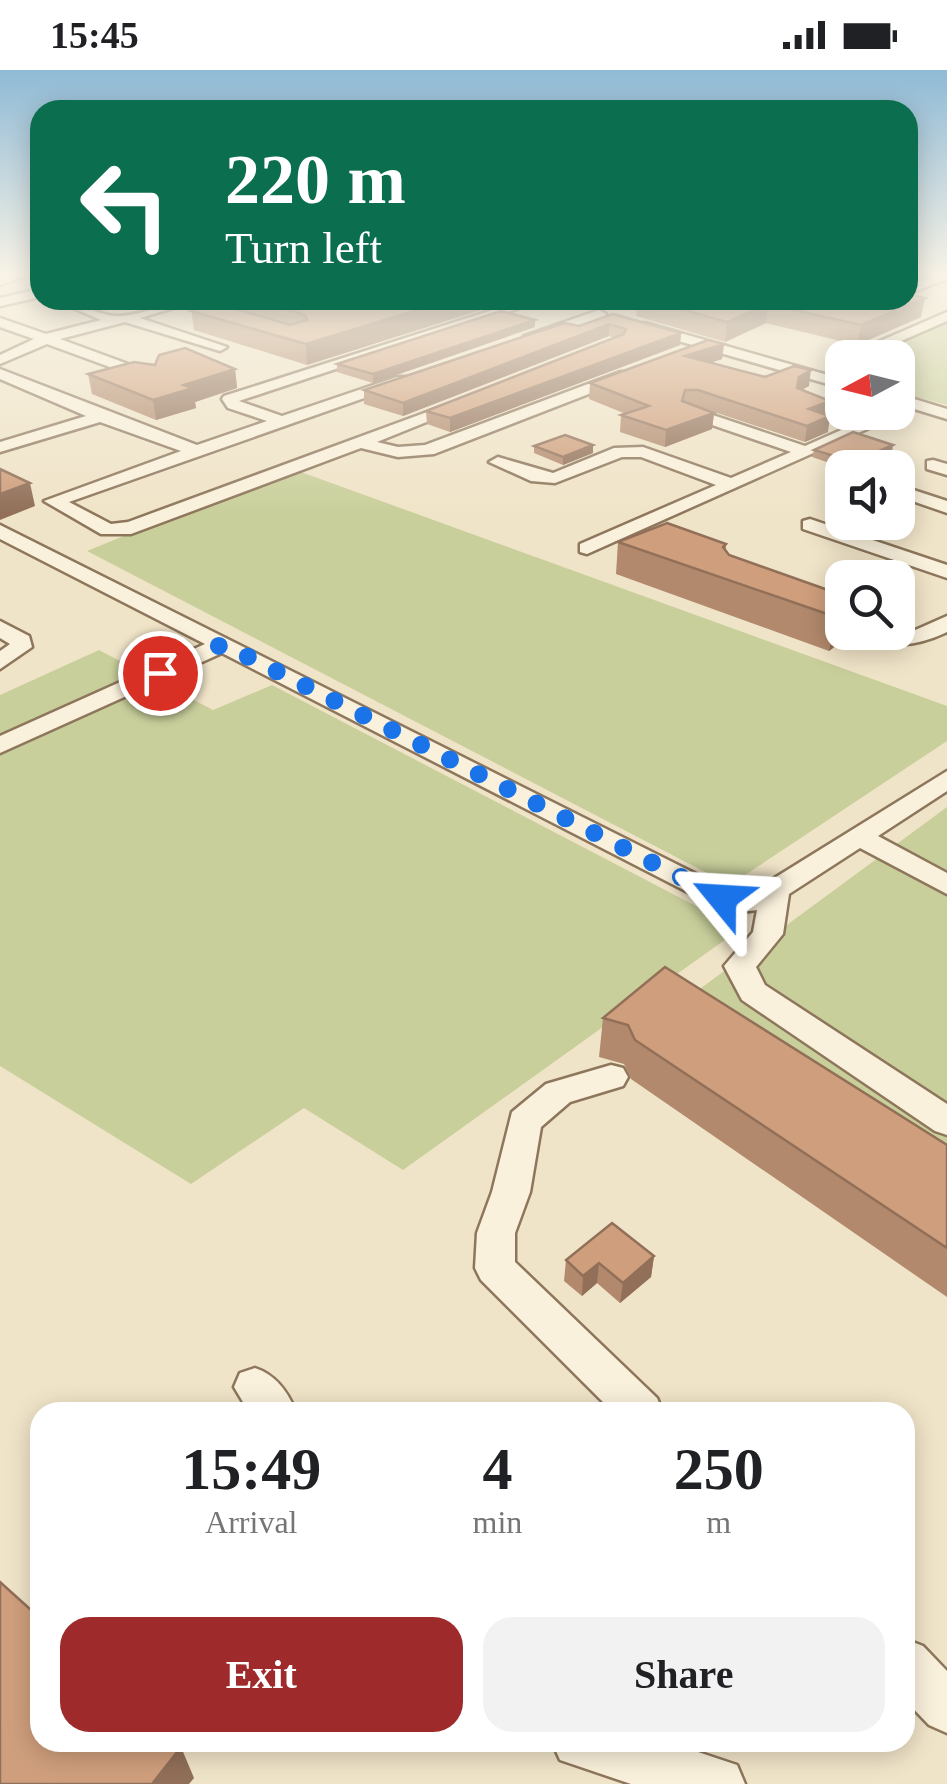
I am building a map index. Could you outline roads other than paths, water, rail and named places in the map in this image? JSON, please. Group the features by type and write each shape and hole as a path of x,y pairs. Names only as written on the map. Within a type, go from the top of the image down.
{"street":[{"path":"89,354 154,378"},
{"path":"284,422 234,405 230,399 369,354"},
{"path":"673,357 681,354"},
{"path":"741,354 825,379"},
{"path":"810,374 825,368"},
{"path":"358,442 398,452 428,450 640,369"},
{"path":"426,372 200,452 44,498 108,530 131,528 210,502 489,393"},
{"path":"5,380 200,452"},
{"path":"804,396 825,388"},
{"path":"915,405 947,414"},
{"path":"689,412 803,451"},
{"path":"0,447 101,416"},
{"path":"587,548 856,430"},
{"path":"498,462 537,477 555,478 620,452 642,452 730,484"},
{"path":"915,496 947,507"},
{"path":"2,533 71,512"},
{"path":"810,526 947,572"},
{"path":"2,533 722,898 742,903 775,891 947,779"},
{"path":"915,638 947,623"},
{"path":"0,628 21,641 21,647 0,662"},
{"path":"0,745 223,644"},
{"path":"859,836 947,885"},
{"path":"775,891 768,934 740,966 744,980 770,1005 947,1122"},
{"path":"611,1078 558,1093 524,1122 511,1192 496,1233 495,1268 632,1402"},
{"path":"915,1674 947,1707"},
{"path":"611,1752 718,1784"}]}
